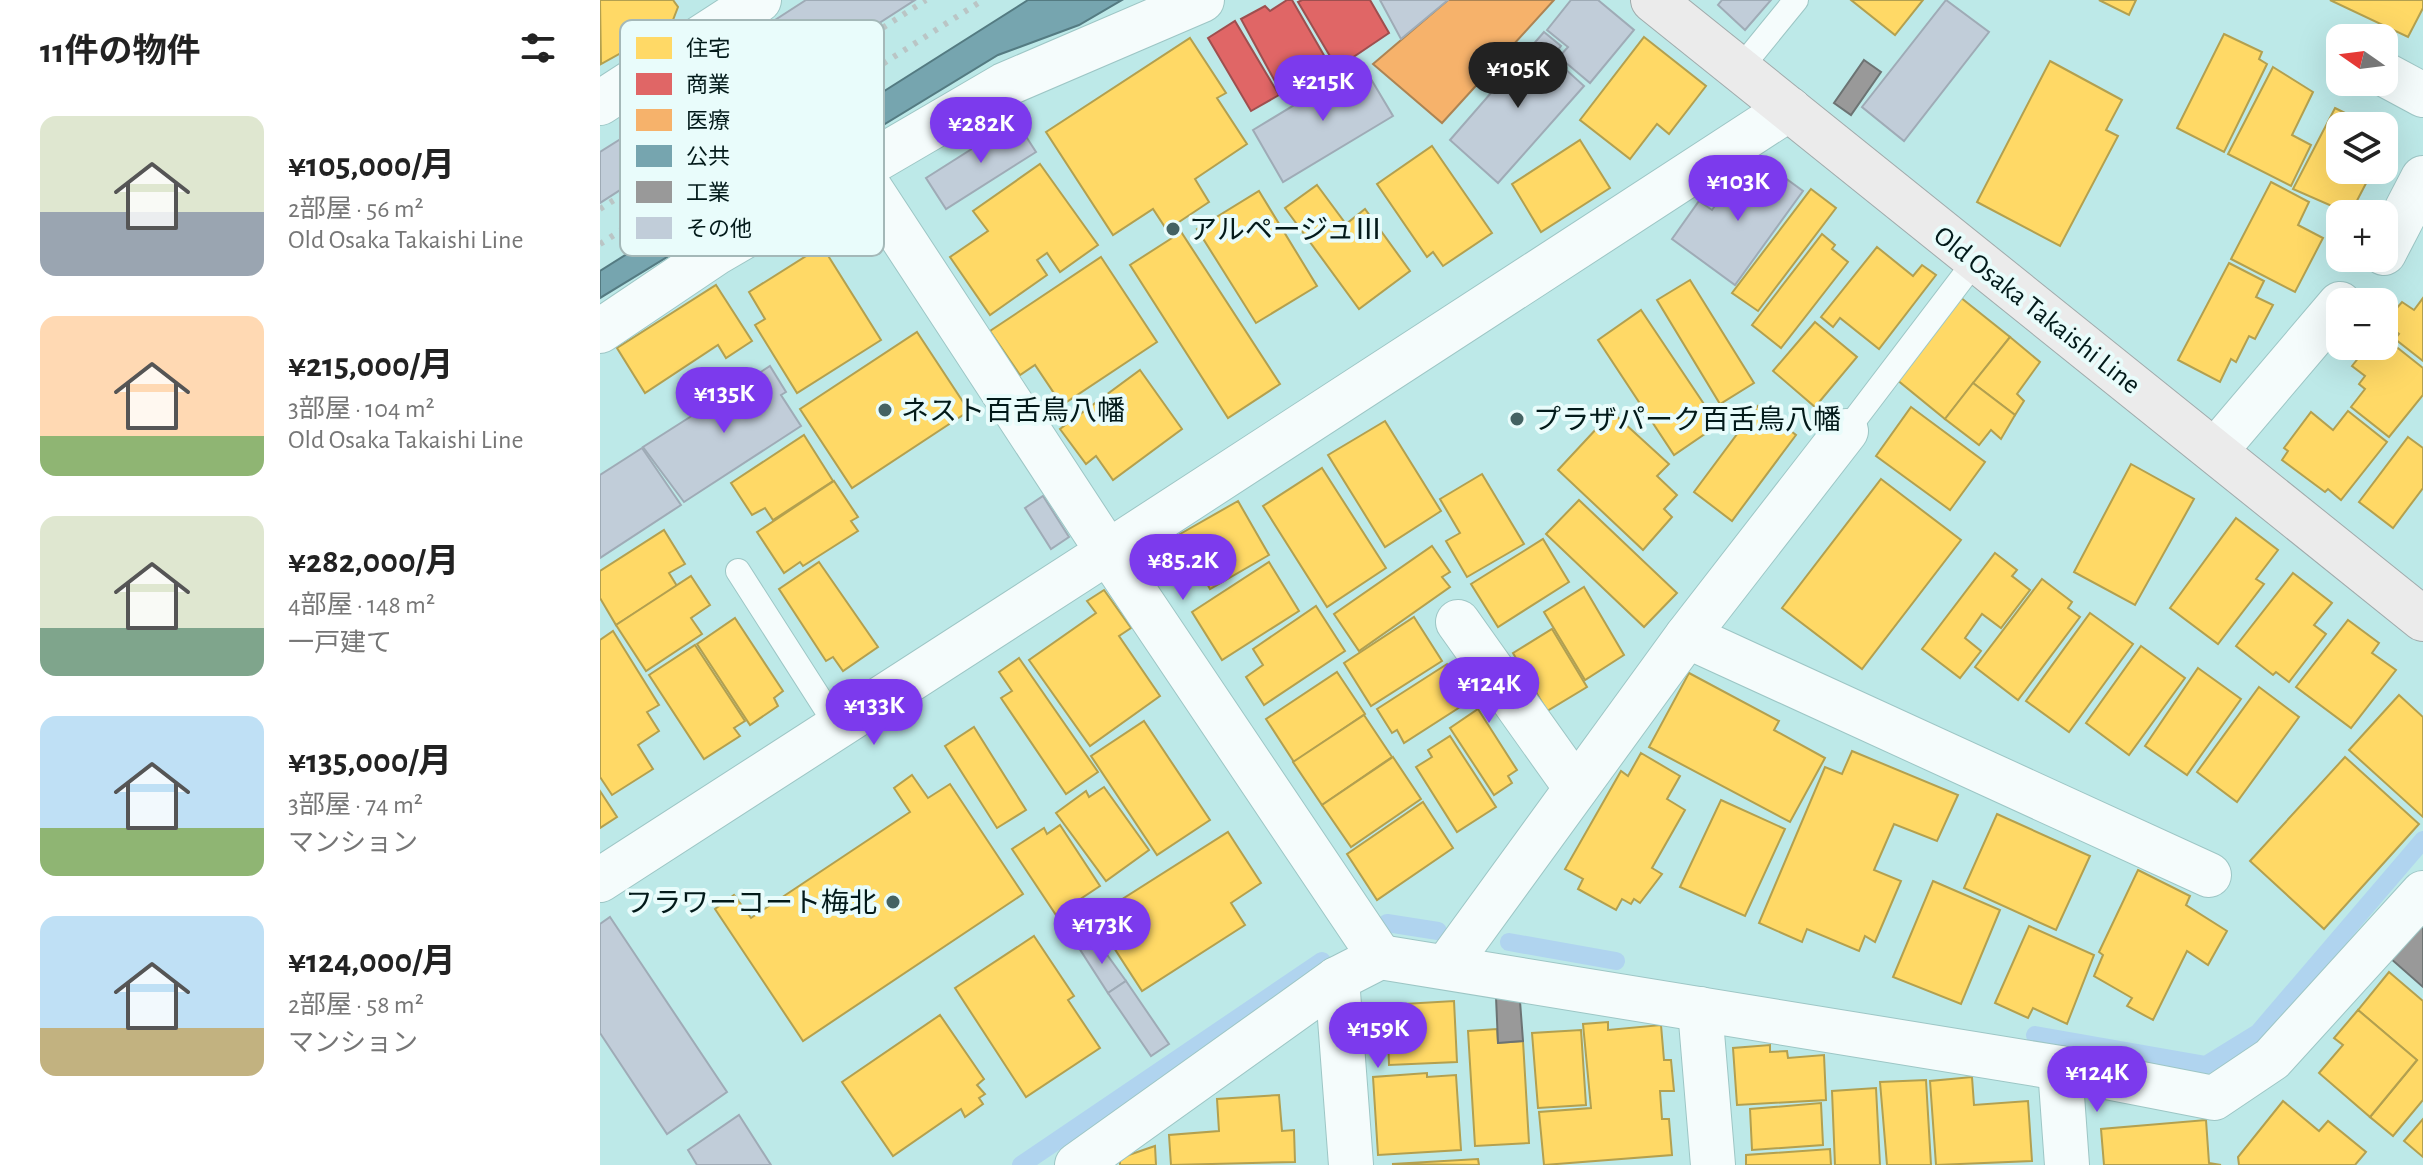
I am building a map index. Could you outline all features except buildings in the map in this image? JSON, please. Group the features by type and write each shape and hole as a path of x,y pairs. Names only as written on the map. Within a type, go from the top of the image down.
{"main road":[{"name":"Old Osaka Takaishi Line","path":"1653,0 2423,619"}],"street":[{"path":"728,20 759,0"},
{"path":"884,155 1004,85 1202,0"},
{"path":"2398,82 2423,95"},
{"path":"600,103 620,90"},
{"path":"600,880 839,729 1789,109"},
{"path":"2398,226 2423,178"},
{"path":"884,210 1108,552 1380,957"},
{"path":"600,331 712,256"},
{"path":"2354,288 2367,272"},
{"path":"2216,450 2326,321"},
{"path":"1447,966 1687,636 1846,431"},
{"path":"1458,622 1576,788"},
{"path":"1687,636 2209,875"},
{"path":"1077,1165 1337,979 1380,957 2060,1068 2214,1098 2272,1059 2423,893"},
{"path":"1337,979 1351,1165"},
{"path":"1700,1009 1713,1165"},
{"path":"2060,1068 2067,1165"}],"lane":[{"path":"1739,70 1796,0"},
{"path":"1846,431 1976,260"},
{"path":"738,571 839,729"}],"waterway":[{"path":"2035,1035 2206,1065 2258,1033 2423,840"},
{"path":"1387,923 1438,931"},
{"path":"1509,942 1616,961"},
{"path":"1021,1165 1322,961"}],"railway":[{"path":"884,27 926,0"},
{"path":"884,63 983,0"},
{"path":"600,209 620,196"},
{"path":"600,244 620,231"}],"place":[{"name":"アルページュⅢ","path":"1173,229"},
{"name":"ネスト百舌鳥八幡","path":"885,410"},
{"name":"プラザパーク百舌鳥八幡","path":"1517,419"},
{"name":"フラワーコート梅北","path":"893,902"}]}
